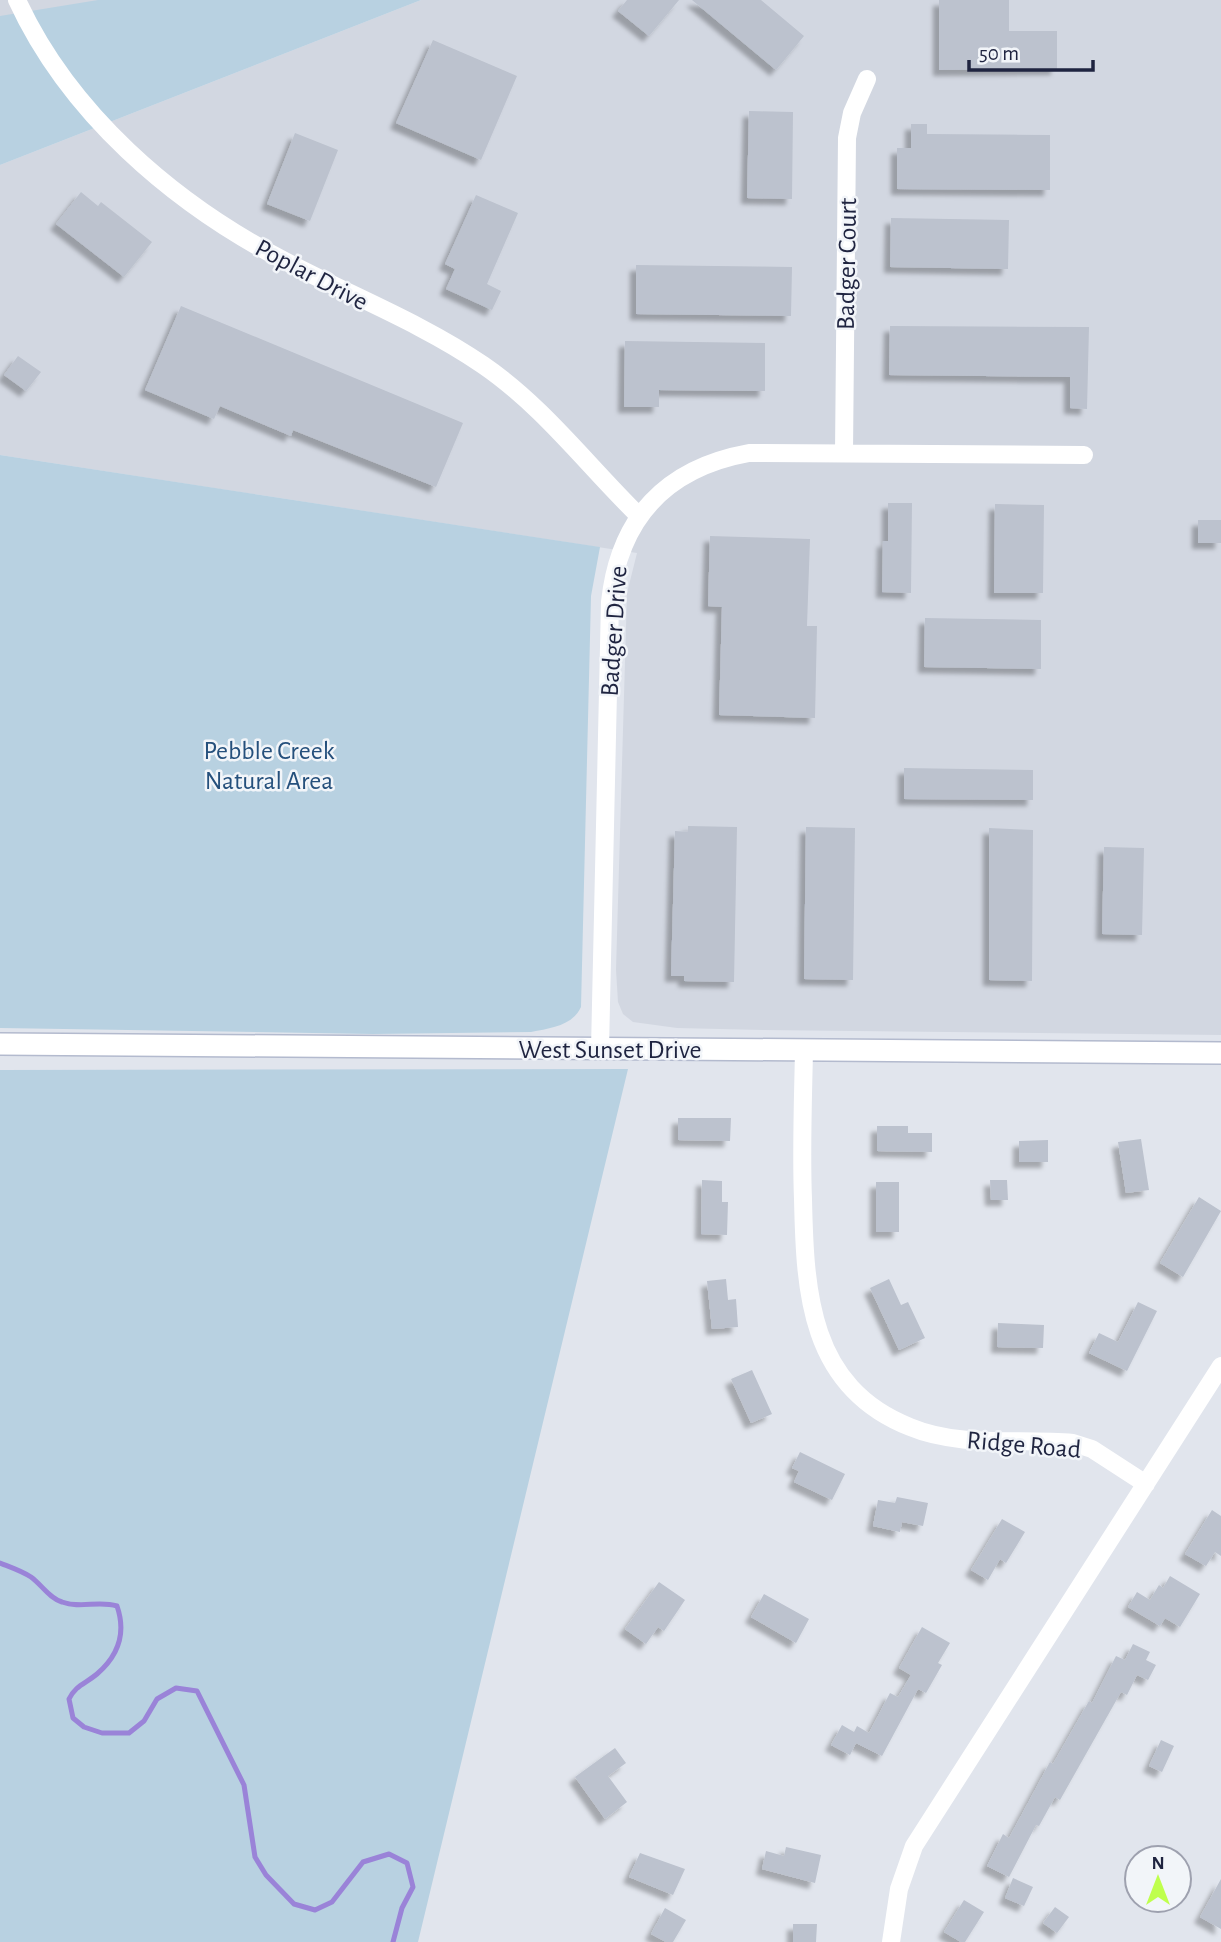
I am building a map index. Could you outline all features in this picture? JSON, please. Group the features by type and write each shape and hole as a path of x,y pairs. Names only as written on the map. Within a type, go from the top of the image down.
{"main road":[{"name":"West Sunset Drive","path":"0,1044 1221,1054"}],"street":[{"name":"Poplar Drive","path":"17,0 45,52 72,91 136,158 163,181 249,241 482,364 539,410 639,516"},
{"name":"Badger Court","path":"844,453 847,138 852,113 867,79"},
{"name":"Badger Drive","path":"600,1049 610,601 618,555 639,516 676,480 696,468 725,457 749,453 1084,455"},
{"name":"Ridge Road","path":"804,1051 802,1192 808,1297 816,1328 830,1359 849,1384 875,1408 910,1427 947,1437 1073,1443 1092,1449 1146,1484"},
{"path":"891,1942 899,1889 914,1846 1221,1366"}],"shaded area":[{"path":"0,0 109,0 0,21"},
{"path":"421,0 1221,0 1221,1035 763,1030 677,1028 633,1022 623,1014 618,1002 616,970 627,593 637,553 0,455 0,165"}],"green space":[{"path":"98,0 421,0 0,165 0,16"},
{"name":"Pebble Creek Natural Area","path":"0,455 600,547 591,596 581,1007 577,1013 560,1025 531,1032 373,1034 0,1028"},
{"path":"628,1069 418,1942 0,1942 0,1070"}],"building":[{"path":"627,0 679,0 649,36 618,11"},
{"path":"692,0 761,0 804,36 776,70"},
{"path":"939,0 1009,0 1009,31 1057,31 1057,69 939,70"},
{"path":"433,40 517,76 481,160 396,123"},
{"path":"749,111 793,112 792,199 747,198"},
{"path":"911,124 927,124 927,134 1050,135 1050,190 897,189 897,148 911,148"},
{"path":"295,133 338,150 310,221 267,204"},
{"path":"81,192 98,206 101,202 152,242 124,277 56,224"},
{"path":"476,195 518,213 487,284 501,291 492,310 446,289 455,269 445,264"},
{"path":"891,218 1009,220 1008,269 890,267"},
{"path":"636,265 792,267 791,316 636,314"},
{"path":"181,306 463,423 436,487 293,430 291,436 220,406 214,419 145,390"},
{"path":"890,326 1089,327 1087,409 1070,408 1070,377 889,375"},
{"path":"625,341 765,343 765,391 659,390 659,407 624,407"},
{"path":"18,356 41,372 26,391 4,375"},
{"path":"888,503 912,503 911,593 882,592 883,541 888,541"},
{"path":"995,504 1044,505 1043,593 994,593"},
{"path":"1198,520 1221,520 1221,543 1198,543"},
{"path":"710,536 810,539 807,626 817,626 815,718 719,715 722,607 708,606"},
{"path":"925,618 1041,620 1041,669 924,667"},
{"path":"904,768 1033,770 1033,800 904,799"},
{"path":"688,826 737,827 734,982 684,981 684,976 671,976 675,831 688,832"},
{"path":"806,827 855,828 853,980 804,979"},
{"path":"989,828 1033,830 1032,981 989,980"},
{"path":"1104,847 1144,848 1142,935 1102,934"},
{"path":"678,1118 731,1118 730,1141 678,1140"},
{"path":"877,1126 908,1126 908,1133 932,1133 932,1152 877,1151"},
{"path":"1141,1139 1149,1190 1126,1193 1118,1142"},
{"path":"1048,1140 1048,1162 1019,1162 1019,1141"},
{"path":"702,1180 722,1181 722,1202 728,1202 727,1235 701,1234"},
{"path":"990,1180 1007,1180 1008,1200 991,1200"},
{"path":"876,1182 899,1182 899,1232 876,1232"},
{"path":"1199,1197 1221,1211 1183,1277 1160,1263"},
{"path":"726,1279 728,1300 736,1299 738,1327 712,1329 707,1281"},
{"path":"889,1279 901,1305 908,1302 925,1338 899,1350 870,1288"},
{"path":"1138,1302 1157,1311 1127,1371 1089,1353 1099,1333 1118,1342"},
{"path":"998,1323 1044,1325 1043,1348 997,1347"},
{"path":"752,1370 772,1414 751,1423 731,1379"},
{"path":"800,1452 845,1474 832,1500 794,1482 799,1471 792,1468"},
{"path":"897,1497 928,1503 923,1526 902,1522 900,1532 873,1526 878,1500 895,1503"},
{"path":"1212,1510 1221,1516 1221,1556 1215,1552 1206,1566 1185,1554"},
{"path":"1002,1519 1025,1532 1006,1563 1000,1559 988,1580 971,1570"},
{"path":"1170,1576 1200,1594 1180,1627 1165,1618 1160,1626 1128,1607 1137,1592 1150,1600 1159,1585 1163,1588"},
{"path":"659,1582 685,1600 664,1631 658,1627 646,1644 625,1629"},
{"path":"764,1594 809,1619 796,1643 751,1617"},
{"path":"922,1627 950,1643 938,1663 942,1665 926,1693 918,1689 882,1756 856,1743 850,1755 831,1745 842,1725 854,1732 857,1726 869,1733 890,1693 898,1697 911,1675 899,1668"},
{"path":"1133,1644 1150,1652 1146,1660 1156,1665 1148,1680 1137,1675 1127,1695 1121,1692 1060,1800 1055,1797 1039,1826 1036,1825 1009,1877 987,1866 1003,1834 1009,1838 1050,1762 1053,1764 1089,1701 1092,1703 1116,1656 1125,1660"},
{"path":"1161,1740 1174,1746 1162,1772 1149,1766"},
{"path":"615,1748 626,1763 608,1776 627,1802 605,1819 575,1777"},
{"path":"786,1847 821,1855 815,1883 762,1869 766,1851 784,1856"},
{"path":"640,1853 685,1869 673,1895 629,1877"},
{"path":"1013,1878 1033,1887 1024,1906 1005,1898"},
{"path":"1221,1879 1221,1929 1200,1917"},
{"path":"964,1900 984,1912 965,1942 961,1942 944,1932"},
{"path":"1055,1907 1069,1917 1057,1933 1043,1923"},
{"path":"665,1908 686,1920 673,1942 666,1942 651,1934"},
{"path":"793,1924 817,1924 816,1942 793,1942"}],"waterway":[{"path":"0,1563 31,1577 62,1602 117,1606 121,1625 119,1643 111,1659 69,1699 73,1718 84,1727 102,1733 129,1733 144,1721 157,1699 176,1688 197,1691 244,1785 255,1857 266,1875 294,1904 315,1910 332,1902 363,1862 389,1854 407,1863 413,1887 402,1908 393,1942"}]}
